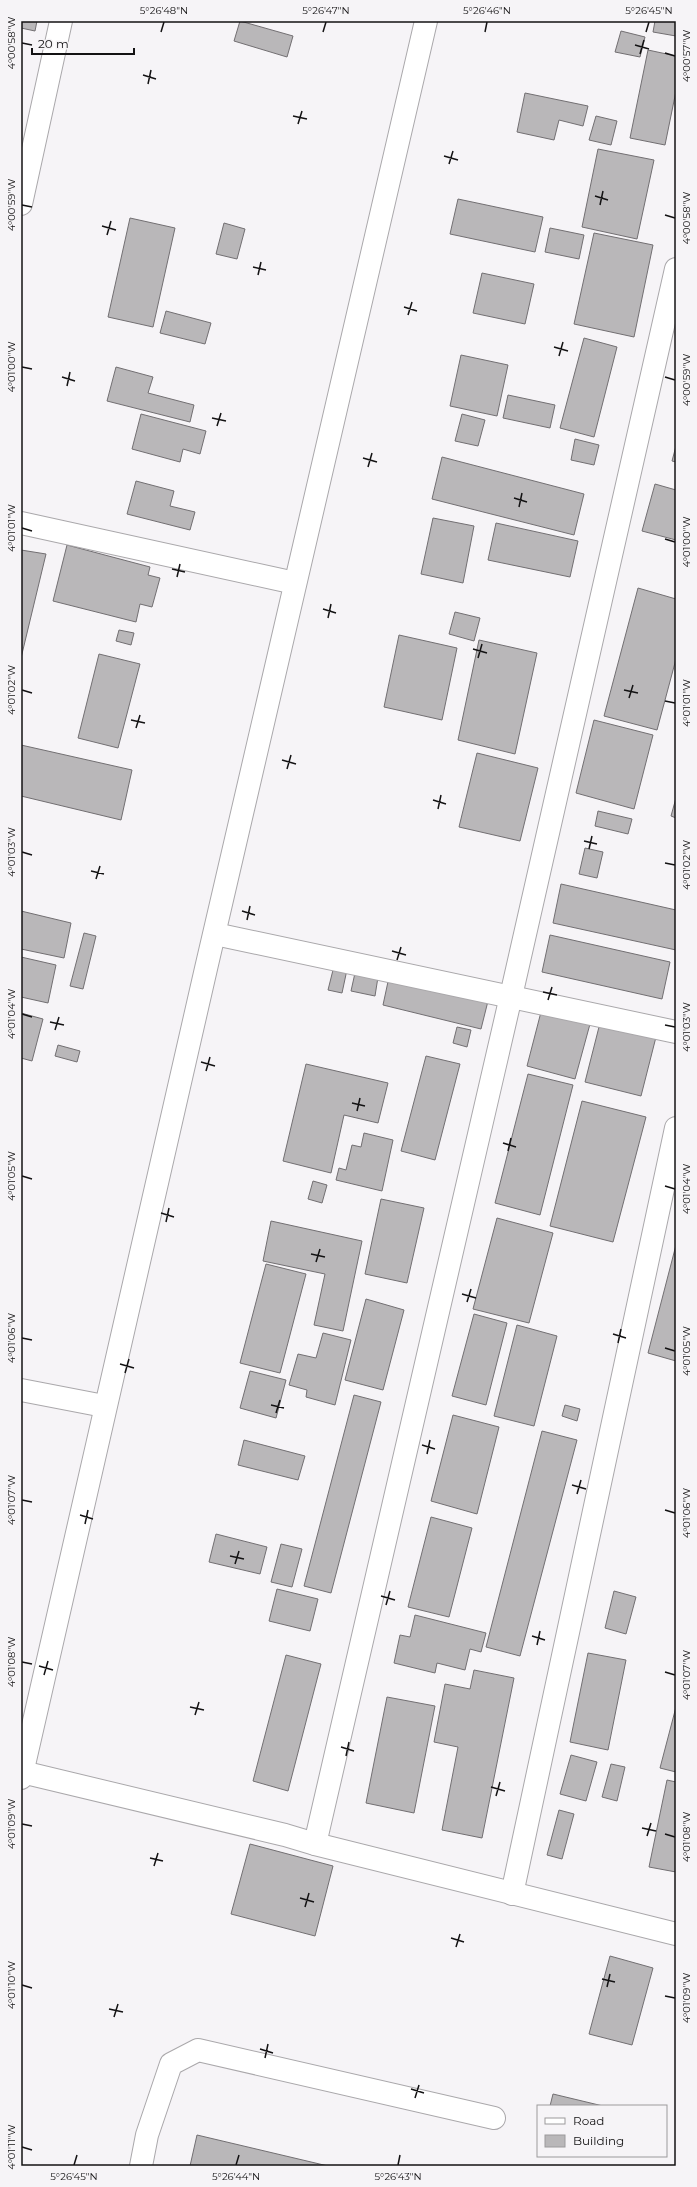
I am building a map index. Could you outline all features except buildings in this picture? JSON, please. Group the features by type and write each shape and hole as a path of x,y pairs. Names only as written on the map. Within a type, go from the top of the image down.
{"street":[{"path":"21,204 26,154 61,21"},
{"path":"426,21 294,583 215,934 104,1406 22,1775 285,1835 512,1894 676,1934"},
{"path":"315,1844 511,996 676,269"},
{"path":"21,523 294,583"},
{"path":"215,934 676,1032"},
{"path":"512,1894 676,1128"},
{"path":"21,1390 104,1406"},
{"path":"141,2166 147,2135 171,2064 198,2050 494,2118"}]}
